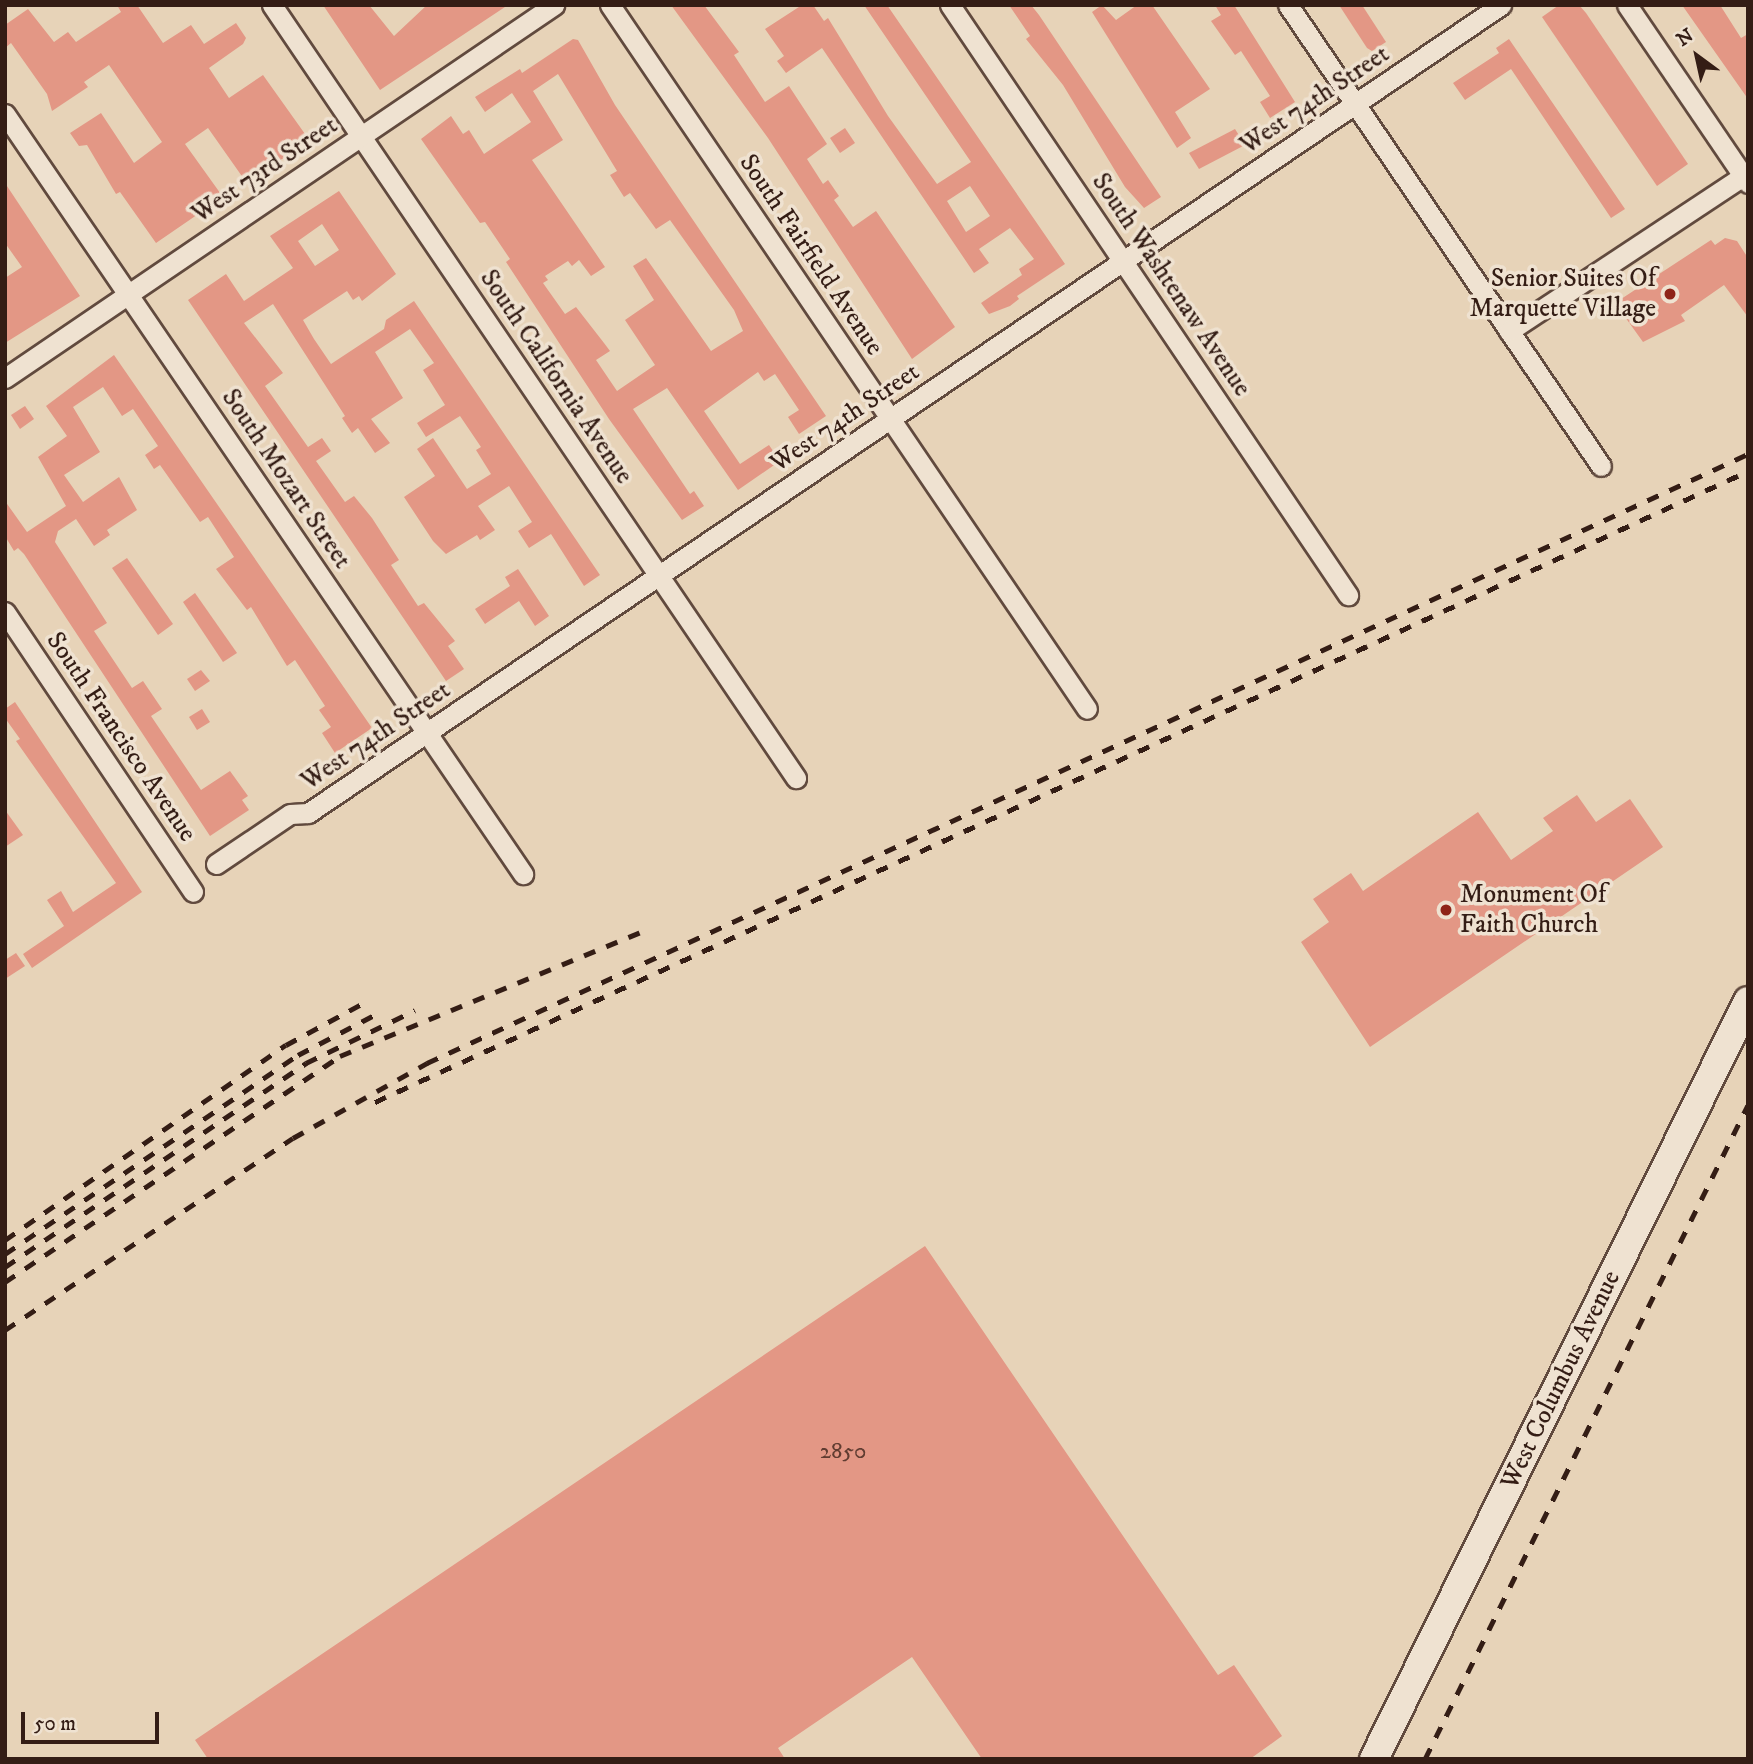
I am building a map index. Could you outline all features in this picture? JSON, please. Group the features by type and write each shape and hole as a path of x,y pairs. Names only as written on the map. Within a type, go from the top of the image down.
{"main road":[{"name":"West Columbus Avenue","path":"1374,1759 1748,1001"}],"street":[{"name":"South California Avenue","path":"272,5 796,778"},
{"name":"West 73rd Street","path":"5,378 554,5"},
{"name":"South Fairfield Avenue","path":"610,5 1087,709"},
{"name":"South Washtenaw Avenue","path":"950,5 1348,595"},
{"path":"1288,5 1601,466"},
{"name":"West 74th Street","path":"216,864 289,814 309,813 1501,5"},
{"path":"1509,331 1745,179 1627,5"},
{"name":"South Mozart Street","path":"5,114 523,874"},
{"name":"South Francisco Avenue","path":"5,612 193,892"}],"building":[{"path":"117,5 137,5 163,43 191,25 204,44 236,23 246,38 243,44 209,68 229,98 263,75 310,141 246,182 208,128 185,144 223,197 156,243 120,192 116,194 87,145 79,146 70,133 101,113 134,163 162,142 109,65 84,82 88,87 52,111 47,94 11,43 5,48 5,25 28,9 54,42 68,32 76,42 121,12"},
{"path":"323,5 369,5 394,36 427,5 508,5 380,90"},
{"path":"671,5 704,5 739,52 734,55 765,102 789,86 827,144 807,159 823,184 828,180 839,196 834,200 853,227 876,211 955,327 912,359 768,138"},
{"path":"802,5 813,5 824,21 828,18 888,116 937,184 971,162 864,5 887,5 1065,264 1017,296 1019,299 1010,306 989,314 981,303 1022,275 1019,269 1034,259 1010,228 979,249 989,263 974,273 822,48 786,73 777,61 784,56 765,29","holes":["970,186 990,216 966,232 947,201"]},
{"path":"1009,5 1031,5 1039,15 1161,197 1144,208 1125,187 1063,85 1026,39 1030,36"},
{"path":"1102,5 1116,20 1137,5 1152,5 1210,89 1175,112 1191,138 1177,148 1092,12"},
{"path":"1215,5 1234,5 1295,102 1270,118 1260,102 1270,96 1241,51 1235,55 1211,21 1221,15"},
{"path":"1339,5 1362,5 1386,42 1372,51 1367,48"},
{"path":"1559,5 1579,5 1586,13 1688,164 1657,186 1542,17"},
{"path":"1682,5 1720,5 1741,38 1748,34 1748,99"},
{"path":"573,39 578,40 615,105 826,416 799,434 788,417 799,410 775,374 764,381 758,372 704,411 740,464 769,445 780,461 738,490 667,388 633,409 690,494 694,491 704,506 682,520 609,419 506,262 510,259 485,222 480,223 421,139 451,116 463,134 469,130 484,154 531,122 512,93 485,112 475,97 520,69 522,73","holes":["558,74 617,171 610,175 624,197 630,193 656,229 670,220 734,310 743,331 711,351 646,258 633,266 654,300 625,320 655,365 617,391 596,360 610,351 576,307 565,314 543,283 548,280 545,276 568,261 572,266 579,260 591,276 605,267 532,160 563,140 533,91"]},
{"path":"1509,39 1625,209 1611,218 1511,69 1465,100 1453,83 1499,53 1496,48"},
{"path":"845,128 855,143 840,153 830,138"},
{"path":"1235,129 1245,145 1199,169 1189,153"},
{"path":"5,183 80,296 5,343 5,278 22,267 5,243"},
{"path":"339,191 396,274 362,301 359,296 353,300 347,291 303,320 314,339 331,364 384,329 386,320 414,301 600,575 584,586 551,534 529,548 518,531 532,522 509,486 478,506 495,530 480,540 477,535 446,554 433,541 404,497 435,476 417,449 433,438 467,489 491,474 476,450 481,447 460,416 426,437 417,423 445,405 423,370 434,363 410,329 375,352 403,398 371,419 390,443 375,453 358,428 352,433 342,418 345,416 273,304 244,323 283,373 265,386 308,447 322,438 331,451 316,461 345,502 354,496 372,518 399,560 391,565 418,606 424,603 455,641 448,646 464,669 446,681 188,300 226,274 244,301 293,268 270,236","holes":["322,224 339,250 315,266 298,241"]},
{"name":"Senior Suites Of Marquette Village","path":"1725,238 1737,241 1748,258 1748,317 1724,285 1681,315 1685,321 1643,342 1615,303 1711,240 1715,245"},
{"path":"114,355 372,728 335,753 322,733 331,727 319,710 325,706 295,660 287,666 251,607 247,610 216,569 234,557 208,517 200,522 160,465 154,469 145,455 158,446 133,409 122,416 103,387 73,407 100,452 64,475 83,502 119,477 137,510 107,530 110,535 94,546 76,519 58,531 55,542 107,623 94,631 132,688 143,681 162,709 151,716 201,790 230,771 248,796 242,800 249,810 210,836 24,554 18,548 14,551 5,536 5,501 27,532 66,506 38,457 67,436 46,406"},
{"path":"25,406 34,419 20,429 11,415"},
{"path":"127,558 173,624 158,635 112,568"},
{"path":"518,569 549,616 535,626 519,601 485,624 475,609 510,586 505,577"},
{"path":"195,593 237,653 223,662 183,602"},
{"path":"201,670 210,681 195,691 187,679"},
{"path":"15,702 142,892 32,968 23,954 64,926 47,900 61,891 73,912 116,883 16,741 20,739 5,718 5,709"},
{"path":"202,709 210,722 197,730 189,717"},
{"name":"Monument Of Faith Church","path":"1577,795 1596,822 1630,799 1663,847 1370,1047 1301,942 1329,922 1313,899 1351,873 1363,891 1478,812 1511,860 1553,831 1543,818"},
{"path":"5,810 23,835 5,847"},
{"path":"16,953 25,966 5,979 5,960"},
{"path":"925,1246 1218,1675 1234,1665 1282,1736 1250,1759 982,1759 912,1657 778,1748 785,1759 208,1759 195,1740"}],"railway":[{"path":"5,1330 293,1138 427,1063 1748,454"},
{"path":"375,1102 1748,471"},
{"path":"5,1282 340,1056 644,931"},
{"path":"5,1240 286,1045 367,1001"},
{"path":"5,1267 306,1063 415,1010"},
{"path":"5,1254 298,1055 378,1013"},
{"path":"1425,1759 1748,1105"}],"place":[{"name":"Senior Suites Of Marquette Village","path":"1670,294"},
{"name":"Monument Of Faith Church","path":"1446,910"}]}
